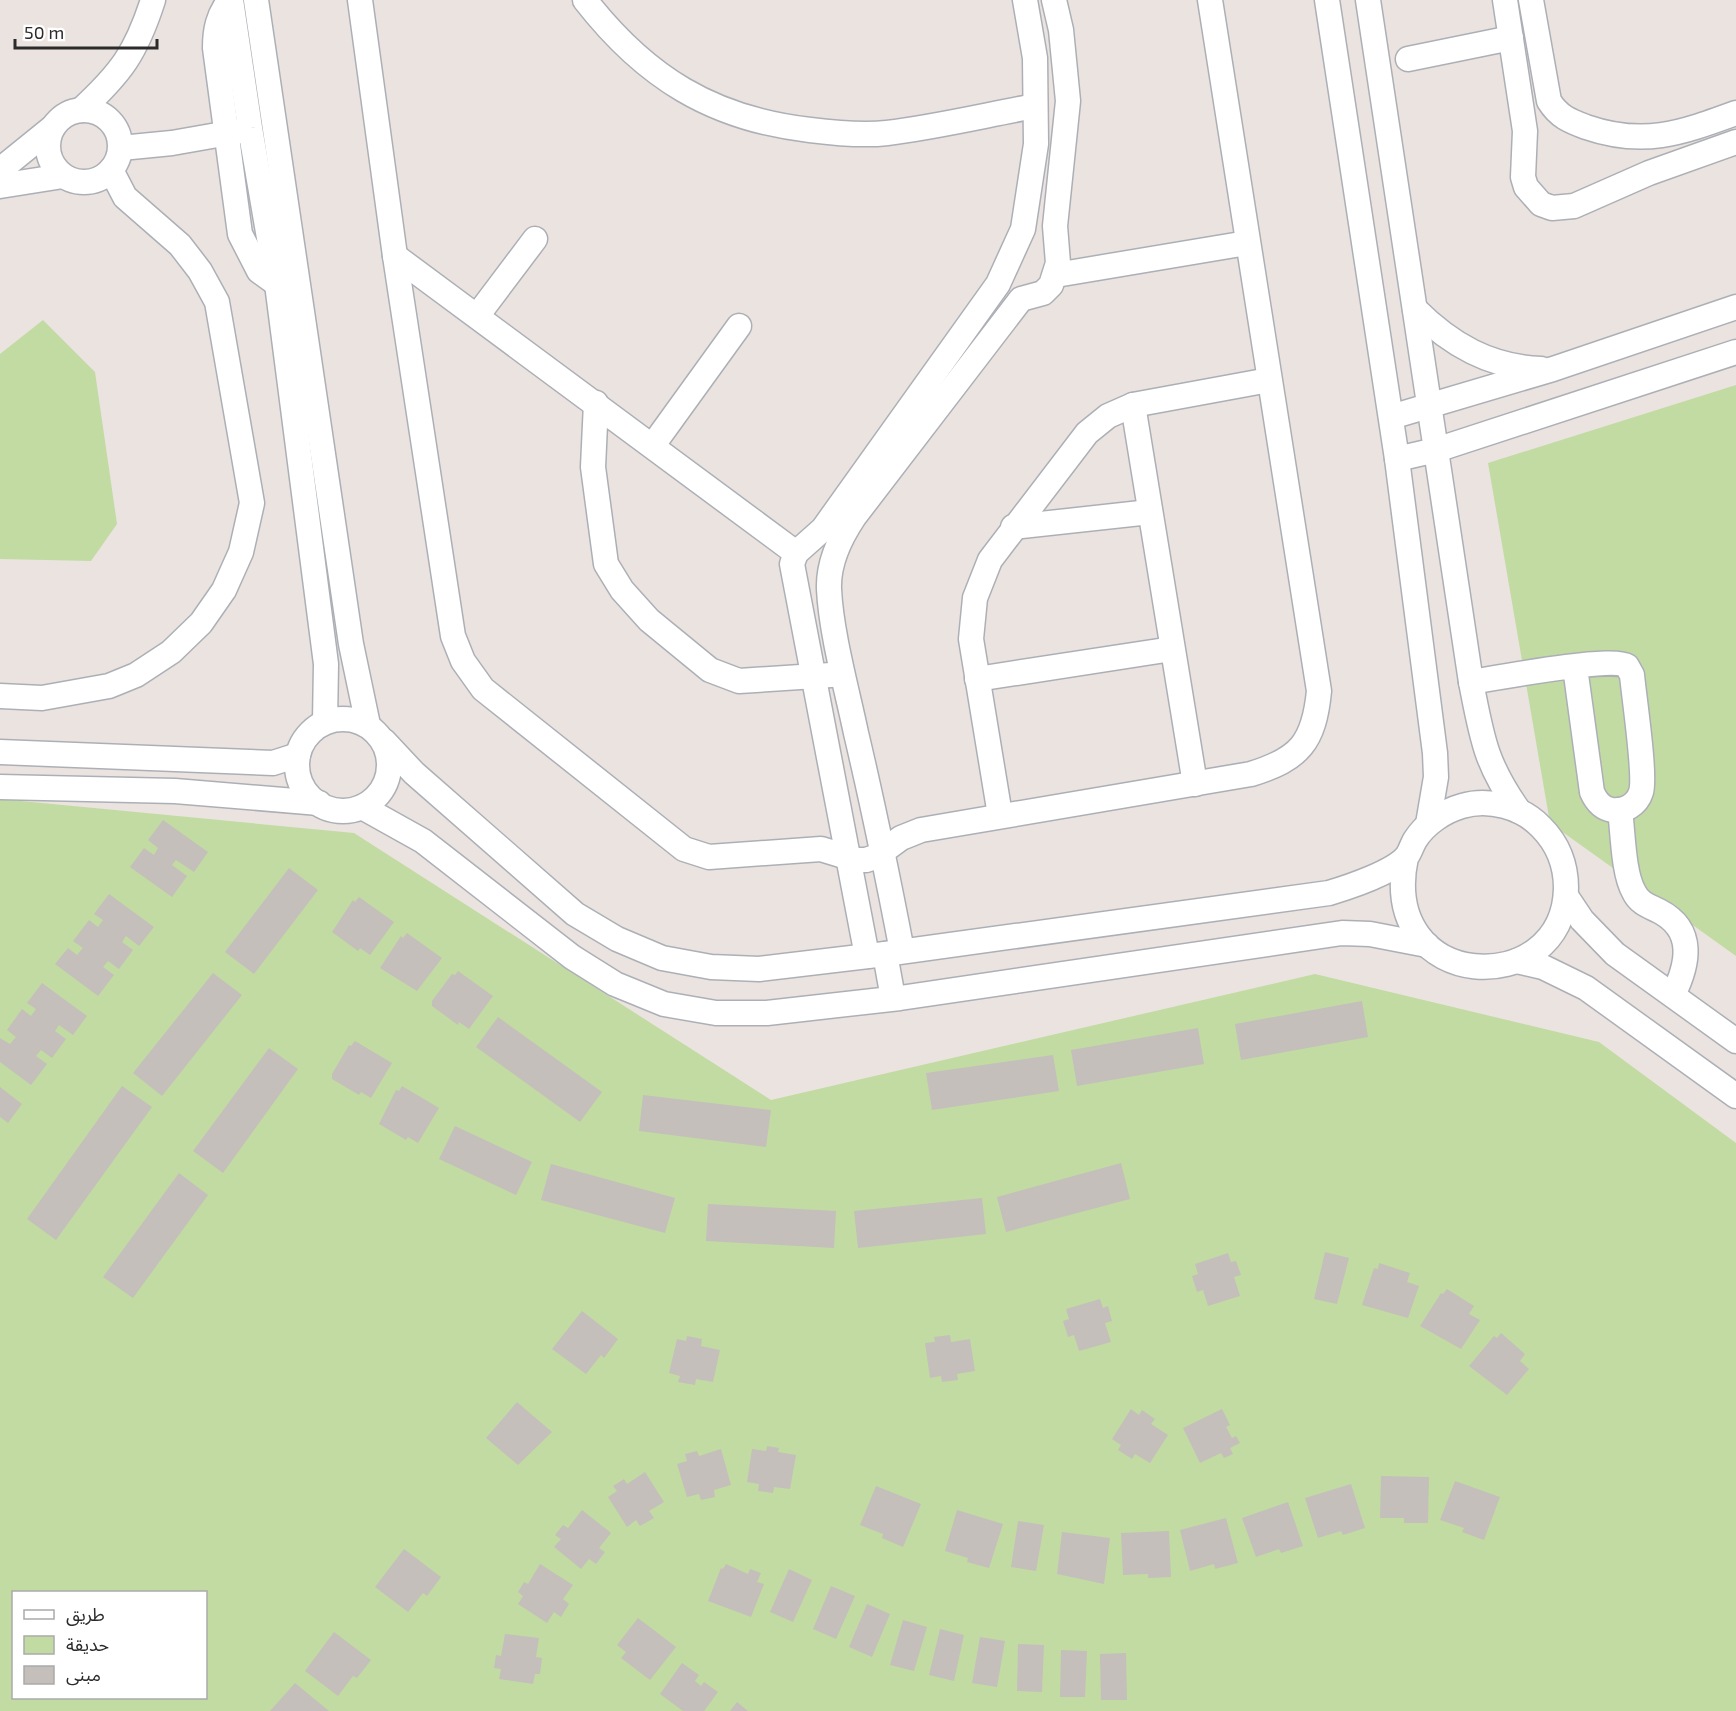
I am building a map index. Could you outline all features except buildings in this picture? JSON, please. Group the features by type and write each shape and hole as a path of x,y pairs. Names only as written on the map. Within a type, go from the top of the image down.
{"street":[{"path":"0,170 53,127 60,118 81,110 114,80 131,53 153,0"},
{"path":"231,0 277,284 326,664 325,722"},
{"path":"231,0 222,11 215,36 240,234 259,272 277,284"},
{"path":"0,787 175,791 319,804 340,811 362,807 380,794 386,784 390,762 376,733 351,644 255,0"},
{"path":"360,0 395,256 453,636 463,661 483,689 684,849 709,857 821,849 866,860 901,838 921,830 1251,774 1279,765 1302,746 1316,720 1319,691 1210,0"},
{"path":"585,0 627,48 666,79 715,107 769,126 828,133 885,133 1035,106"},
{"path":"885,954 847,857 800,596 792,572 792,564 796,553 823,530 998,284 1023,229 1033,173 1035,106 1035,58 1025,0"},
{"path":"893,998 885,954 883,851 843,673 829,589 836,551 854,517 1022,300 1043,293 1056,275 1058,263 1055,226 1068,101 1061,30 1054,0"},
{"path":"1327,0 1397,459 1435,753 1436,777 1428,824"},
{"path":"1368,0 1471,681 1484,748 1491,768 1519,811"},
{"path":"1506,0 1525,131 1523,177 1526,188 1541,204 1552,208 1574,206 1649,173 1736,142"},
{"path":"1531,0 1549,102 1556,113 1565,119 1616,135 1654,138 1674,134 1736,113"},
{"path":"1408,59 1511,38"},
{"path":"0,186 63,176 82,182 93,181 111,170 121,148 113,123 98,112 81,110"},
{"path":"1525,131 1565,119"},
{"path":"121,148 274,125"},
{"path":"53,127 48,148 50,158 63,176"},
{"path":"0,696 42,698 109,686 136,675 171,652 201,623 224,590 241,552 252,503 217,302 200,271 180,245 125,197 111,170"},
{"path":"477,316 535,239"},
{"path":"1056,275 1247,243"},
{"path":"395,256 796,553"},
{"path":"998,284 1022,300"},
{"path":"1390,417 1553,369 1736,307"},
{"path":"1415,309 1437,331 1482,357 1522,368 1553,369"},
{"path":"653,445 739,326"},
{"path":"1397,459 1436,450 1736,351"},
{"path":"1000,815 971,639 975,598 990,560 1087,433 1108,416 1132,405 1269,380"},
{"path":"596,404 593,467 606,564 622,590 649,620 710,670 739,681 815,678 843,673"},
{"path":"1132,405 1195,784"},
{"path":"1013,527 1150,512"},
{"path":"800,596 829,589"},
{"path":"977,679 1172,649"},
{"path":"1471,681 1575,667 1617,662 1630,670 1643,784 1635,803 1620,810 1607,809 1600,805 1592,792 1575,667"},
{"path":"319,804 303,788 297,766 298,755 307,736 325,722 347,718 376,733 414,773 575,914 616,939 662,957 711,967 759,969 885,954 1329,893 1362,882 1406,857"},
{"path":"0,752 273,763 298,755"},
{"path":"1501,805 1519,811 1537,822 1551,837 1561,856 1566,876 1566,896 1561,917 1550,935 1535,950 1517,961 1493,968 1469,967 1446,959 1426,945 1412,926 1403,904 1401,880 1406,857 1415,839 1428,824 1462,806 1501,805"},
{"path":"362,807 423,841 572,957 615,984 664,1004 716,1013 766,1012 893,998 1342,933 1370,934 1426,945"},
{"path":"1620,810 1633,891 1643,903 1667,916 1675,924 1685,943 1684,974 1673,995"},
{"path":"1566,896 1598,938 1615,954 1736,1041"},
{"path":"1517,961 1543,968 1586,988 1736,1096"}],"green space":[{"path":"43,320 95,372 117,524 91,561 0,559 0,354"},
{"path":"1736,385 1736,956 1550,823 1488,463"},
{"path":"0,799 354,833 771,1100 1315,974 1599,1042 1736,1143 1736,1711 0,1711"}]}
